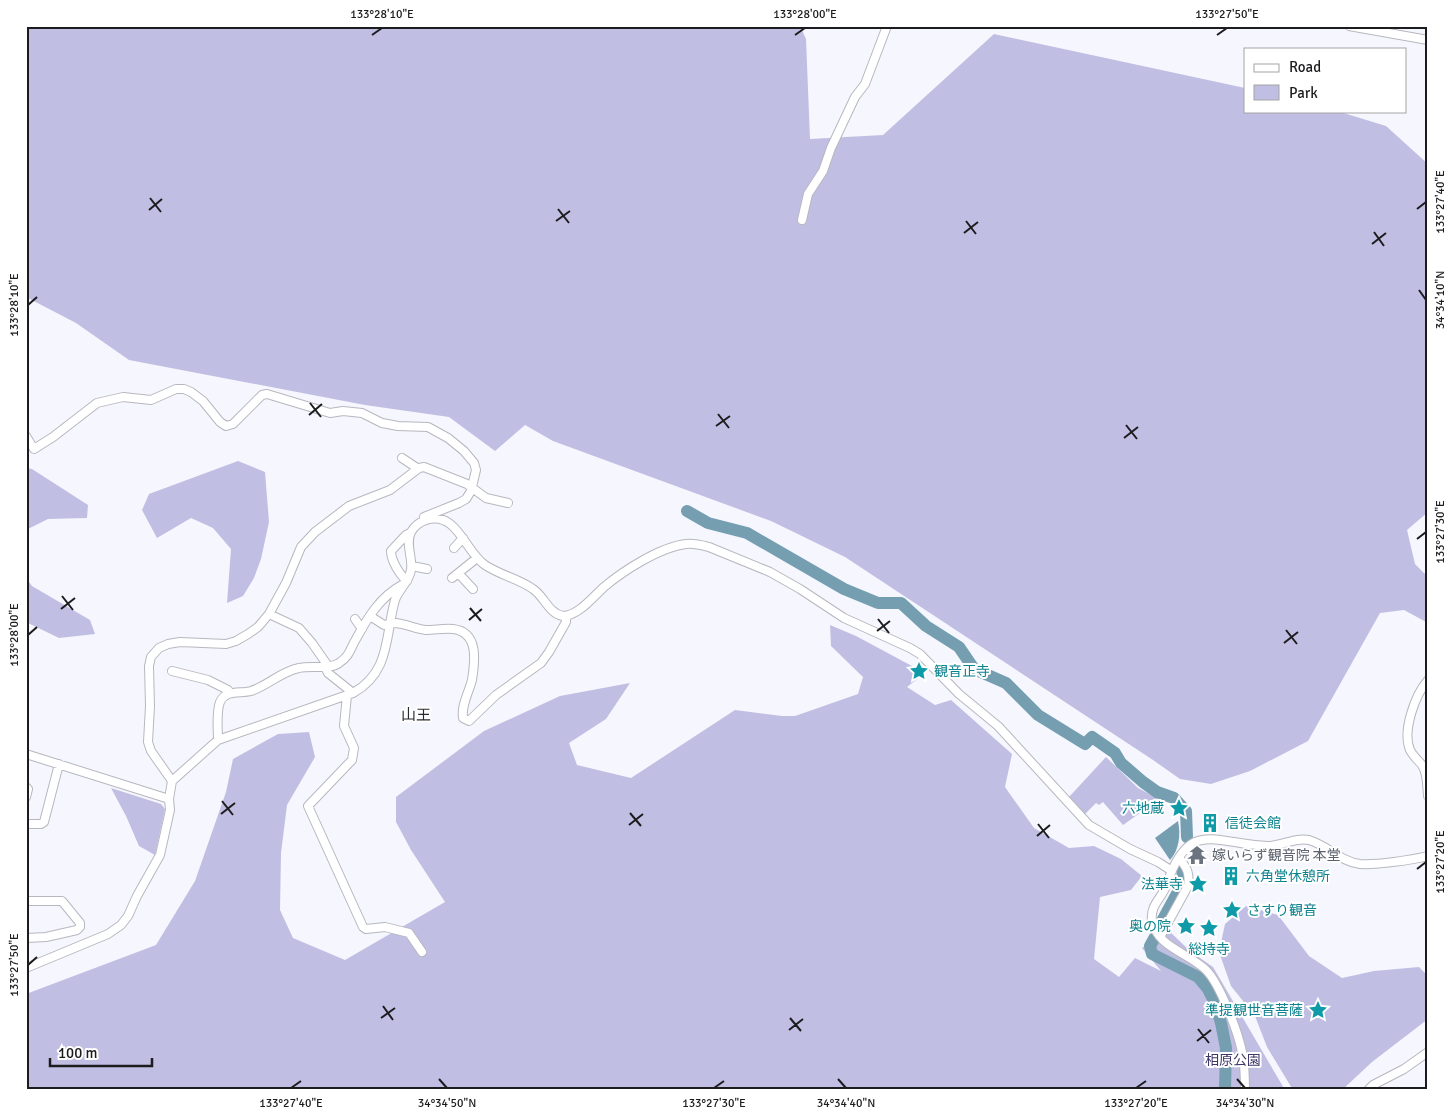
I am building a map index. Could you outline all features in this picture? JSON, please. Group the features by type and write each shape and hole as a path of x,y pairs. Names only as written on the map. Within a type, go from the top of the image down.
{"street":[{"path":"802,220 808,194 823,171 831,148 855,97 865,84 887,26"},
{"path":"1349,26 1428,40"},
{"path":"26,436 34,449 54,437 97,403 123,397 151,400 176,389 184,389 191,392 203,401 220,422 226,426 233,424 262,396 267,394 330,413 342,411 362,413 382,423 398,426 428,427 448,438 470,457 476,470 472,487 466,499 452,507 416,520 413,525 409,542 412,566 406,583 396,599 387,648 379,665 366,684 350,694 218,740 172,781 169,799 170,810 160,855 128,916 121,925 108,934 26,968"},
{"path":"402,458 417,468"},
{"path":"172,781 151,751 148,742 150,706 148,666 151,657 159,648 180,642 226,644 236,641 258,626 268,614 286,583 301,547 315,532 349,506 390,490 417,468 424,467 472,487 486,498 508,503"},
{"path":"406,583 393,559 391,551 406,535 424,521 439,519 447,521 484,565 534,589 552,612 560,616 574,613 622,574 670,548 686,544 698,544 738,558 770,572 844,618 920,654 959,694 998,726 1089,825 1172,871"},
{"path":"454,548 463,538"},
{"path":"473,588 456,576 477,558"},
{"path":"412,566 426,569"},
{"path":"218,740 220,702 224,696 230,693 252,691 297,668 329,668 337,665 348,656 355,639 380,600 406,583"},
{"path":"268,614 299,628 326,663 328,673 350,694"},
{"path":"370,616 384,625 391,624 425,630 456,629 472,639 474,645 472,681 462,710 463,718 469,721 496,695 541,663 550,652 566,622 566,616"},
{"path":"355,619 362,629"},
{"path":"172,671 208,680 228,690 230,693"},
{"path":"1428,680 1421,688 1408,726 1411,753 1425,770 1428,796"},
{"path":"350,694 344,726 354,748 352,760 308,806 363,927 366,929 385,927 405,931 412,936 422,952"},
{"path":"26,754 169,799"},
{"path":"26,824 41,824 44,822 59,764"},
{"path":"26,787 28,789 26,797"},
{"path":"1245,1090 1243,1056 1237,1035 1222,998 1206,970 1160,937 1155,930 1153,922 1152,910 1166,888 1172,871 1186,846 1210,839 1271,846 1295,840 1307,840 1343,858 1360,864 1428,856"},
{"path":"1160,937 1188,886 1190,876 1179,858"},
{"path":"26,901 62,901 80,923 80,927 77,930 46,937 26,938"},
{"path":"1368,1090 1372,1085 1404,1069 1428,1052"}],"green space":[{"path":"26,26 800,26 806,39 810,139 883,135 994,34 1244,88 1244,112 1340,112 1386,126 1428,164 1428,512 1407,530 1415,564 1428,577 1428,623 1404,610 1380,613 1308,741 1250,771 1211,784 1180,779 845,557 771,521 553,441 525,425 495,451 449,417 365,405 129,360 76,323 26,297"},
{"path":"238,461 265,472 269,522 261,559 254,578 243,596 227,603 231,549 213,528 191,518 157,538 142,510 149,494"},
{"path":"26,468 32,469 88,505 87,518 48,519 26,530"},
{"path":"26,578 32,586 90,620 95,634 59,638 26,622"},
{"name":"相原公園","path":"830,625 856,636 925,673 907,687 935,705 951,700 1012,754 1005,787 1034,828 1069,848 1094,846 1121,859 1142,876 1131,890 1100,897 1094,959 1119,977 1135,958 1161,971 1142,948 1167,929 1190,951 1213,967 1285,1090 26,1090 26,994 156,945 195,881 226,792 233,759 278,734 309,732 315,757 287,805 281,853 280,910 293,938 345,960 445,902 411,850 396,822 396,797 484,731 560,696 630,683 606,719 569,743 577,765 631,778 735,710 795,716 858,694 863,677 831,646"},
{"path":"1106,757 1138,788 1157,798 1154,803 1123,825 1103,802 1099,805 1096,803 1085,814 1069,797"},
{"path":"111,788 161,804 165,809 155,855 139,846"},
{"path":"1246,906 1278,915 1309,956 1342,978 1374,971 1419,967 1428,976 1428,1019 1372,1062 1342,1090 1293,1090 1267,1047 1255,1016 1231,986 1219,952 1225,924"}],"shaded area":[{"path":"1178,821 1178,842 1170,860 1155,838"}],"waterway":[{"path":"687,511 708,523 747,533 844,589 878,603 901,603 926,626 959,647 974,669 1006,683 1038,715 1085,744 1092,737 1115,753 1121,763 1143,782 1157,792 1174,798 1186,811 1187,837"},
{"path":"1161,923 1184,881 1181,865"},
{"path":"1155,937 1150,946 1152,954 1198,977 1208,989 1215,1003 1226,1048 1225,1090"}],"place":[{"name":"観音正寺","path":"919,671"},
{"name":"六地蔵","path":"1179,808"},
{"name":"信徒会館","path":"1210,823"},
{"name":"嫁いらず観音院 本堂","path":"1197,855"},
{"name":"六角堂休憩所","path":"1231,876"},
{"name":"法華寺","path":"1198,884"},
{"name":"さすり観音","path":"1232,910"},
{"name":"奥の院","path":"1186,926"},
{"name":"総持寺","path":"1209,928"},
{"name":"準提観世音菩薩","path":"1318,1010"}],"district":[{"name":"山王","path":"416,715"}]}
